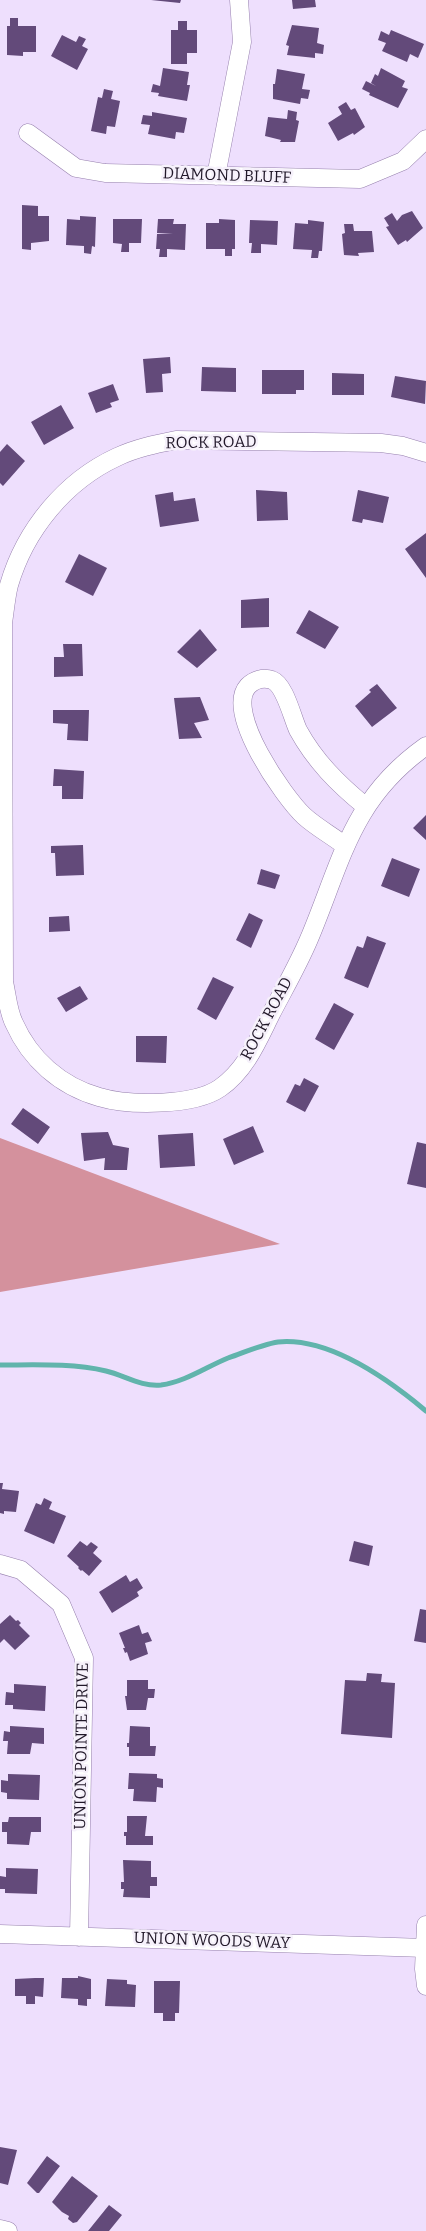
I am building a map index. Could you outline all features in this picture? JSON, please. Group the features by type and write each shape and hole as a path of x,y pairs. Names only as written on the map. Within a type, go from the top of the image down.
{"street":[{"path":"216,176 242,42 240,0"},
{"name":"DIAMOND BLUFF","path":"28,134 76,168 105,172 360,180 403,161 426,139"},
{"name":"ROCK ROAD","path":"426,453 403,446 381,443 176,440 146,446 117,457 90,472 64,493 41,518 22,550 9,585 3,622 4,982 13,1022 31,1053 50,1072 68,1085 88,1094 110,1100 179,1102 200,1098 220,1088 239,1071 251,1053 308,940 344,845 365,806 386,781 412,756 426,746"},
{"path":"344,845 304,815 270,774 256,749 246,722 242,701 244,690 251,682 260,679 271,680 279,685 298,729 315,758 339,786 365,806"},
{"name":"UNION POINTE DRIVE","path":"0,1564 21,1570 61,1604 84,1658 79,1937"},
{"path":"426,1925 424,1969 426,1986"},
{"name":"UNION WOODS WAY","path":"0,1934 425,1948"},
{"path":"0,2229 8,2231"}],"shaded area":[{"path":"0,1138 280,1244 0,1292"}],"building":[{"path":"151,0 181,0 180,3"},
{"path":"292,0 315,0 316,7 293,9"},
{"path":"10,18 18,18 18,26 36,26 36,52 23,52 23,56 7,55 7,26 10,26"},
{"path":"178,21 187,21 187,30 197,30 197,53 187,53 187,64 171,64 171,30 178,30"},
{"path":"292,25 319,28 317,43 324,45 323,54 315,53 315,58 287,55 289,46 286,45"},
{"path":"391,30 424,44 418,58 410,54 407,62 382,51 386,43 378,40 381,31 389,35"},
{"path":"62,35 76,42 79,36 86,39 82,46 88,49 77,70 51,56"},
{"path":"163,68 189,72 187,85 190,85 187,101 158,96 159,93 151,92 153,84 160,86"},
{"path":"381,68 405,81 402,87 408,89 398,108 369,95 370,93 362,89 366,81 376,86 371,83 375,74 378,76"},
{"path":"277,69 305,74 302,89 310,90 308,99 301,98 300,104 273,99 273,84 275,84"},
{"path":"104,89 113,91 111,99 120,101 115,127 107,126 106,134 91,131 98,97 102,98"},
{"path":"346,102 351,110 355,108 365,127 354,135 353,133 338,141 328,123 342,114 338,107"},
{"path":"288,110 297,112 296,120 299,121 295,142 280,142 281,140 265,136 268,117 287,119"},
{"path":"152,112 187,118 184,133 176,132 175,139 148,134 150,125 141,124 143,115 152,116"},
{"path":"22,205 38,206 38,216 49,216 49,241 31,243 31,250 22,249"},
{"path":"412,211 423,228 407,242 406,240 398,245 386,227 389,226 384,218 392,213 397,221 402,215"},
{"path":"80,216 96,217 95,247 92,246 91,254 84,253 84,246 66,245 67,219 80,220"},
{"path":"113,219 142,219 141,243 129,243 129,252 121,252 122,244 113,243"},
{"path":"158,219 174,219 173,224 186,224 185,250 167,249 167,257 159,257 160,249 156,249 157,234 173,233 157,233"},
{"path":"219,219 235,220 235,249 232,249 232,256 225,256 225,249 206,249 206,223 219,223"},
{"path":"250,220 278,221 277,245 261,244 261,253 251,253 252,243 249,243"},
{"path":"308,220 324,222 322,251 319,251 318,258 311,258 312,250 293,249 295,223 308,224"},
{"path":"344,224 353,224 354,231 372,231 374,252 358,253 359,256 344,255 342,234 345,233"},
{"path":"170,357 171,373 162,374 163,392 146,393 143,359"},
{"path":"202,367 236,368 236,392 201,391"},
{"path":"262,370 304,370 304,390 296,390 296,394 262,394"},
{"path":"332,373 364,374 364,395 332,395"},
{"path":"395,376 426,381 425,404 391,397"},
{"path":"113,384 119,400 110,403 112,407 96,413 88,393"},
{"path":"61,405 74,428 44,445 31,422"},
{"path":"7,444 25,461 3,486 0,483 0,452"},
{"path":"256,490 287,492 288,520 257,521"},
{"path":"358,490 389,497 383,523 363,519 362,523 352,521"},
{"path":"173,492 174,501 195,498 199,521 160,527 155,495"},
{"path":"426,533 426,578 405,549"},
{"path":"79,554 107,568 93,596 65,582"},
{"path":"269,598 269,627 241,628 241,600"},
{"path":"309,610 339,627 325,649 296,633"},
{"path":"200,629 217,650 197,668 177,652"},
{"path":"63,644 82,644 83,676 54,677 54,657 64,657"},
{"path":"377,684 397,708 372,727 355,706"},
{"path":"200,697 209,720 194,723 202,738 179,739 174,698"},
{"path":"53,710 89,710 88,741 67,740 68,724 53,723"},
{"path":"54,769 84,771 83,799 62,799 62,786 53,786"},
{"path":"426,815 426,840 413,828"},
{"path":"83,845 84,875 56,876 55,853 51,853 51,846"},
{"path":"392,858 420,869 409,897 381,886"},
{"path":"261,869 280,875 275,889 257,884"},
{"path":"249,913 263,920 251,948 236,940"},
{"path":"69,916 70,931 49,932 49,917"},
{"path":"367,936 386,943 368,988 344,978 357,946 363,948"},
{"path":"213,977 234,987 216,1020 197,1009"},
{"path":"80,986 88,999 66,1012 57,998"},
{"path":"334,1003 354,1014 334,1050 315,1039"},
{"path":"136,1036 167,1036 166,1063 136,1062"},
{"path":"304,1078 319,1086 305,1112 286,1102 295,1084 300,1086"},
{"path":"23,1108 50,1127 38,1144 11,1124"},
{"path":"253,1126 264,1152 234,1165 223,1139"},
{"path":"108,1132 113,1145 129,1148 127,1170 104,1170 105,1158 84,1161 81,1133"},
{"path":"193,1133 195,1166 160,1168 158,1135"},
{"path":"417,1142 426,1144 426,1188 407,1184"},
{"path":"0,1483 3,1483 2,1489 19,1491 16,1512 4,1511 4,1514 0,1513"},
{"path":"44,1498 52,1502 49,1509 66,1516 54,1544 24,1531 36,1503 41,1505"},
{"path":"80,1541 87,1546 91,1542 98,1547 93,1553 102,1561 89,1576 81,1571 67,1556"},
{"path":"354,1541 373,1546 369,1566 349,1561"},
{"path":"126,1575 130,1582 137,1578 143,1588 137,1592 139,1596 112,1613 99,1592"},
{"path":"420,1609 426,1610 426,1643 414,1641"},
{"path":"10,1615 21,1623 19,1625 30,1636 15,1650 4,1639 0,1643 0,1624"},
{"path":"139,1625 142,1634 148,1632 152,1641 145,1643 148,1654 130,1661 127,1652 125,1653 123,1648 125,1648 119,1633"},
{"path":"367,1673 382,1674 381,1682 395,1683 392,1738 341,1734 345,1680 366,1681"},
{"path":"127,1680 148,1680 148,1689 155,1689 154,1698 148,1698 146,1710 127,1710 125,1696 127,1696"},
{"path":"14,1684 46,1686 45,1711 13,1709 13,1705 5,1705 6,1692 14,1693"},
{"path":"10,1726 44,1728 44,1744 32,1743 30,1754 7,1754 8,1741 3,1741 4,1731 10,1732"},
{"path":"130,1726 150,1727 150,1746 156,1746 155,1756 129,1756 127,1743 129,1743"},
{"path":"129,1773 157,1774 157,1778 163,1779 163,1788 157,1787 156,1802 133,1801 134,1789 128,1789"},
{"path":"8,1774 40,1775 39,1800 7,1799 7,1793 1,1792 1,1780 8,1781"},
{"path":"127,1816 147,1816 145,1836 153,1836 153,1845 126,1845 124,1832 127,1832"},
{"path":"9,1817 41,1817 41,1832 31,1832 29,1845 7,1844 7,1832 2,1832 2,1822 8,1822"},
{"path":"123,1860 151,1861 151,1877 157,1877 157,1886 150,1886 150,1898 123,1897 124,1889 121,1889 121,1882 124,1882"},
{"path":"6,1868 38,1869 37,1894 5,1893 5,1889 0,1889 0,1876 6,1877"},
{"path":"78,1976 91,1979 91,1999 87,1999 87,2006 78,2005 78,1999 61,1998 62,1978 78,1978"},
{"path":"44,1978 43,1997 35,1996 35,2004 26,2004 26,1996 15,1996 15,1979"},
{"path":"107,1979 127,1980 127,1984 136,1985 135,2007 105,2006"},
{"path":"154,1981 180,1981 179,2013 175,2013 175,2021 163,2021 163,2013 154,2013"},
{"path":"0,2147 17,2150 8,2185 0,2183"},
{"path":"47,2156 60,2166 39,2193 37,2193 27,2183"},
{"path":"72,2176 98,2196 77,2222 73,2223 68,2219 69,2216 52,2202"},
{"path":"109,2205 122,2215 109,2231 88,2231"}],"waterway":[{"path":"0,1365 53,1365 93,1368 140,1383 161,1385 187,1378 228,1358 260,1347 278,1342 297,1342 317,1346 357,1363 394,1386 426,1411"}]}
